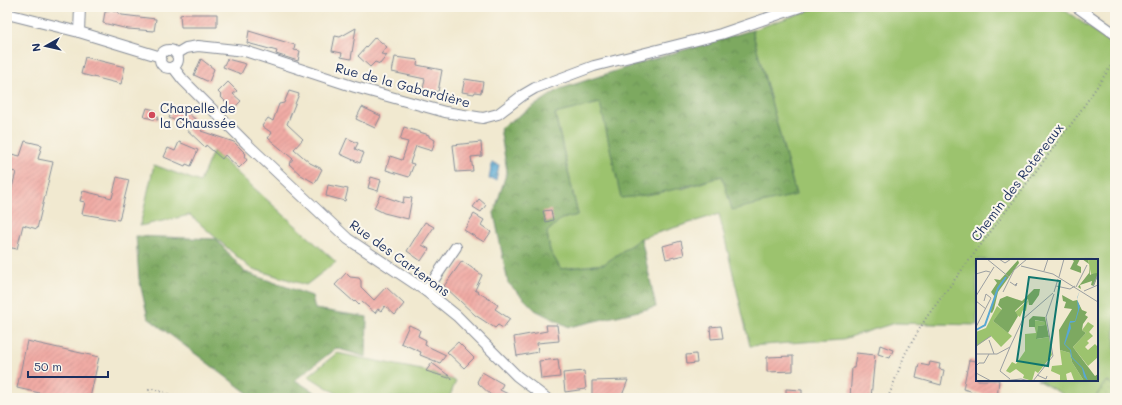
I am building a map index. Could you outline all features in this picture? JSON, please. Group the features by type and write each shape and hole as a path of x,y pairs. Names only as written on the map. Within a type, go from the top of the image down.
{"street":[{"path":"79,32 80,7"},
{"name":"Rue de la Gabardière","path":"176,54 186,48 198,46 245,51 355,88 445,112 483,118 498,114 535,88 587,68 721,34 800,7"},
{"path":"1078,7 1115,34"},
{"path":"7,14 79,32 161,57"},
{"path":"166,51 172,51 176,54 178,60 173,67 165,67 161,63 161,57 166,51"},
{"name":"Rue des Carterons","path":"173,67 183,80 246,143 348,239 426,292 457,316 517,376 546,398"},
{"path":"426,292 456,247"}],"path":[{"name":"Chemin des Rotereaux","path":"888,398 906,354 926,318 1075,119 1115,60"},
{"path":"152,398 149,390 153,389 181,398"}],"green space":[{"path":"819,7 1060,7 1115,45 1115,386 1106,381 1095,398 1069,398 1039,381 1098,381 1098,259 976,259 976,325 895,323 843,339 750,346 719,214 641,238 604,264 561,269 550,251 547,232 561,219 578,215 555,113 600,103 682,189 722,176 796,195 752,30"},
{"path":"752,30 796,195 732,210 722,176 672,190 621,198 600,103 555,114 578,215 561,219 547,232 550,251 561,269 604,264 641,238 656,307 569,327 535,310 508,283 494,213 507,171 500,128 560,89 643,62"},
{"path":"213,151 336,262 306,285 250,268 190,215 140,226 154,165 200,182"},
{"path":"136,236 216,239 245,272 312,296 315,309 367,317 366,357 336,348 295,380 324,398 254,398 148,318 139,279"},
{"path":"337,353 426,371 456,381 449,398 344,398 308,376"},
{"path":"1106,381 1115,386 1115,398 1095,398"}],"water":[{"path":"492,163 499,165 496,180 489,179"}],"building":[{"path":"118,11 118,13 122,15 156,19 154,31 128,29 103,23 105,12"},
{"path":"217,14 217,27 181,27 180,15"},
{"path":"356,28 351,59 341,57 342,53 332,51 335,36 340,37"},
{"path":"249,31 295,45 294,50 300,51 298,61 276,54 277,51 247,43"},
{"path":"375,37 387,47 381,54 387,55 380,64 375,62 370,67 358,56"},
{"path":"85,57 125,67 121,84 81,74"},
{"path":"395,57 418,60 417,65 442,70 438,92 423,89 425,79 392,72"},
{"path":"201,59 214,69 209,82 194,75"},
{"path":"227,59 246,64 241,74 223,67"},
{"path":"465,79 483,82 481,93 475,92 474,94 462,92"},
{"path":"228,82 237,91 233,94 241,101 233,109 218,92"},
{"path":"289,91 299,94 287,124 303,139 294,149 310,163 322,169 315,183 301,175 289,164 293,159 268,138 272,133 262,126 268,118 273,121 279,104 284,103"},
{"path":"181,107 204,127 201,131 234,142 246,154 244,156 247,160 239,168 225,155 222,159 206,145 205,147 179,122 169,118 173,108 179,110"},
{"path":"362,107 381,116 375,128 356,119"},
{"name":"Chapelle de la Chaussée","path":"147,108 155,110 158,120 144,117"},
{"path":"404,127 429,135 429,137 435,140 432,151 416,146 410,163 414,164 409,177 386,170 390,156 402,160 408,142 400,140"},
{"path":"347,138 358,143 355,149 364,153 360,163 340,154"},
{"path":"25,141 42,145 38,159 53,162 37,229 23,225 17,249 7,247 7,207 16,172 7,170 7,153 20,156"},
{"path":"179,142 198,150 191,166 186,164 185,166 164,157 168,148 175,151"},
{"path":"481,142 482,156 471,157 473,171 456,172 453,145"},
{"path":"117,177 129,180 119,220 82,214 85,202 80,201 83,191 112,198"},
{"path":"371,177 381,180 378,191 368,188"},
{"path":"328,185 348,189 345,201 326,196"},
{"path":"380,195 403,203 404,197 412,198 408,219 384,213 374,208"},
{"path":"479,199 486,205 481,212 473,207"},
{"path":"551,210 553,220 546,222 543,211"},
{"path":"474,214 484,220 481,225 491,232 484,242 464,230"},
{"path":"425,222 434,227 422,245 429,249 421,261 407,251"},
{"path":"681,241 684,255 666,259 663,246"},
{"path":"462,261 482,275 475,290 498,305 495,309 510,319 503,328 498,325 495,328 475,315 444,286"},
{"path":"346,273 350,277 359,278 361,281 361,287 374,300 386,287 404,304 395,315 385,306 381,311 378,309 375,313 362,302 359,305 335,285"},
{"path":"409,325 420,330 418,336 426,340 425,345 446,355 440,363 420,355 421,352 401,343"},
{"path":"546,325 557,325 559,341 537,343 538,352 517,356 514,337 547,331"},
{"path":"721,326 723,338 711,339 710,327"},
{"path":"27,341 99,357 90,398 62,398 17,388"},
{"path":"458,342 474,358 464,368 447,352"},
{"path":"880,345 893,350 890,358 878,354"},
{"path":"856,353 875,355 871,398 850,398 852,368 854,368"},
{"path":"696,354 697,363 687,364 686,355"},
{"path":"793,356 793,371 767,372 767,357"},
{"path":"558,359 560,377 541,379 539,361"},
{"path":"969,360 976,361 976,381 999,381 997,398 963,389"},
{"path":"930,362 940,364 939,369 944,370 941,385 916,378 919,364 929,366"},
{"path":"432,363 452,378 452,379 426,371"},
{"path":"584,371 586,389 565,392 563,373"},
{"path":"482,372 503,384 500,390 516,398 494,398 477,382"},
{"path":"628,380 621,398 592,398 592,381"},
{"path":"786,389 802,390 802,398 786,398"}],"place":[{"name":"Chapelle de la Chaussée","path":"152,115"}]}
